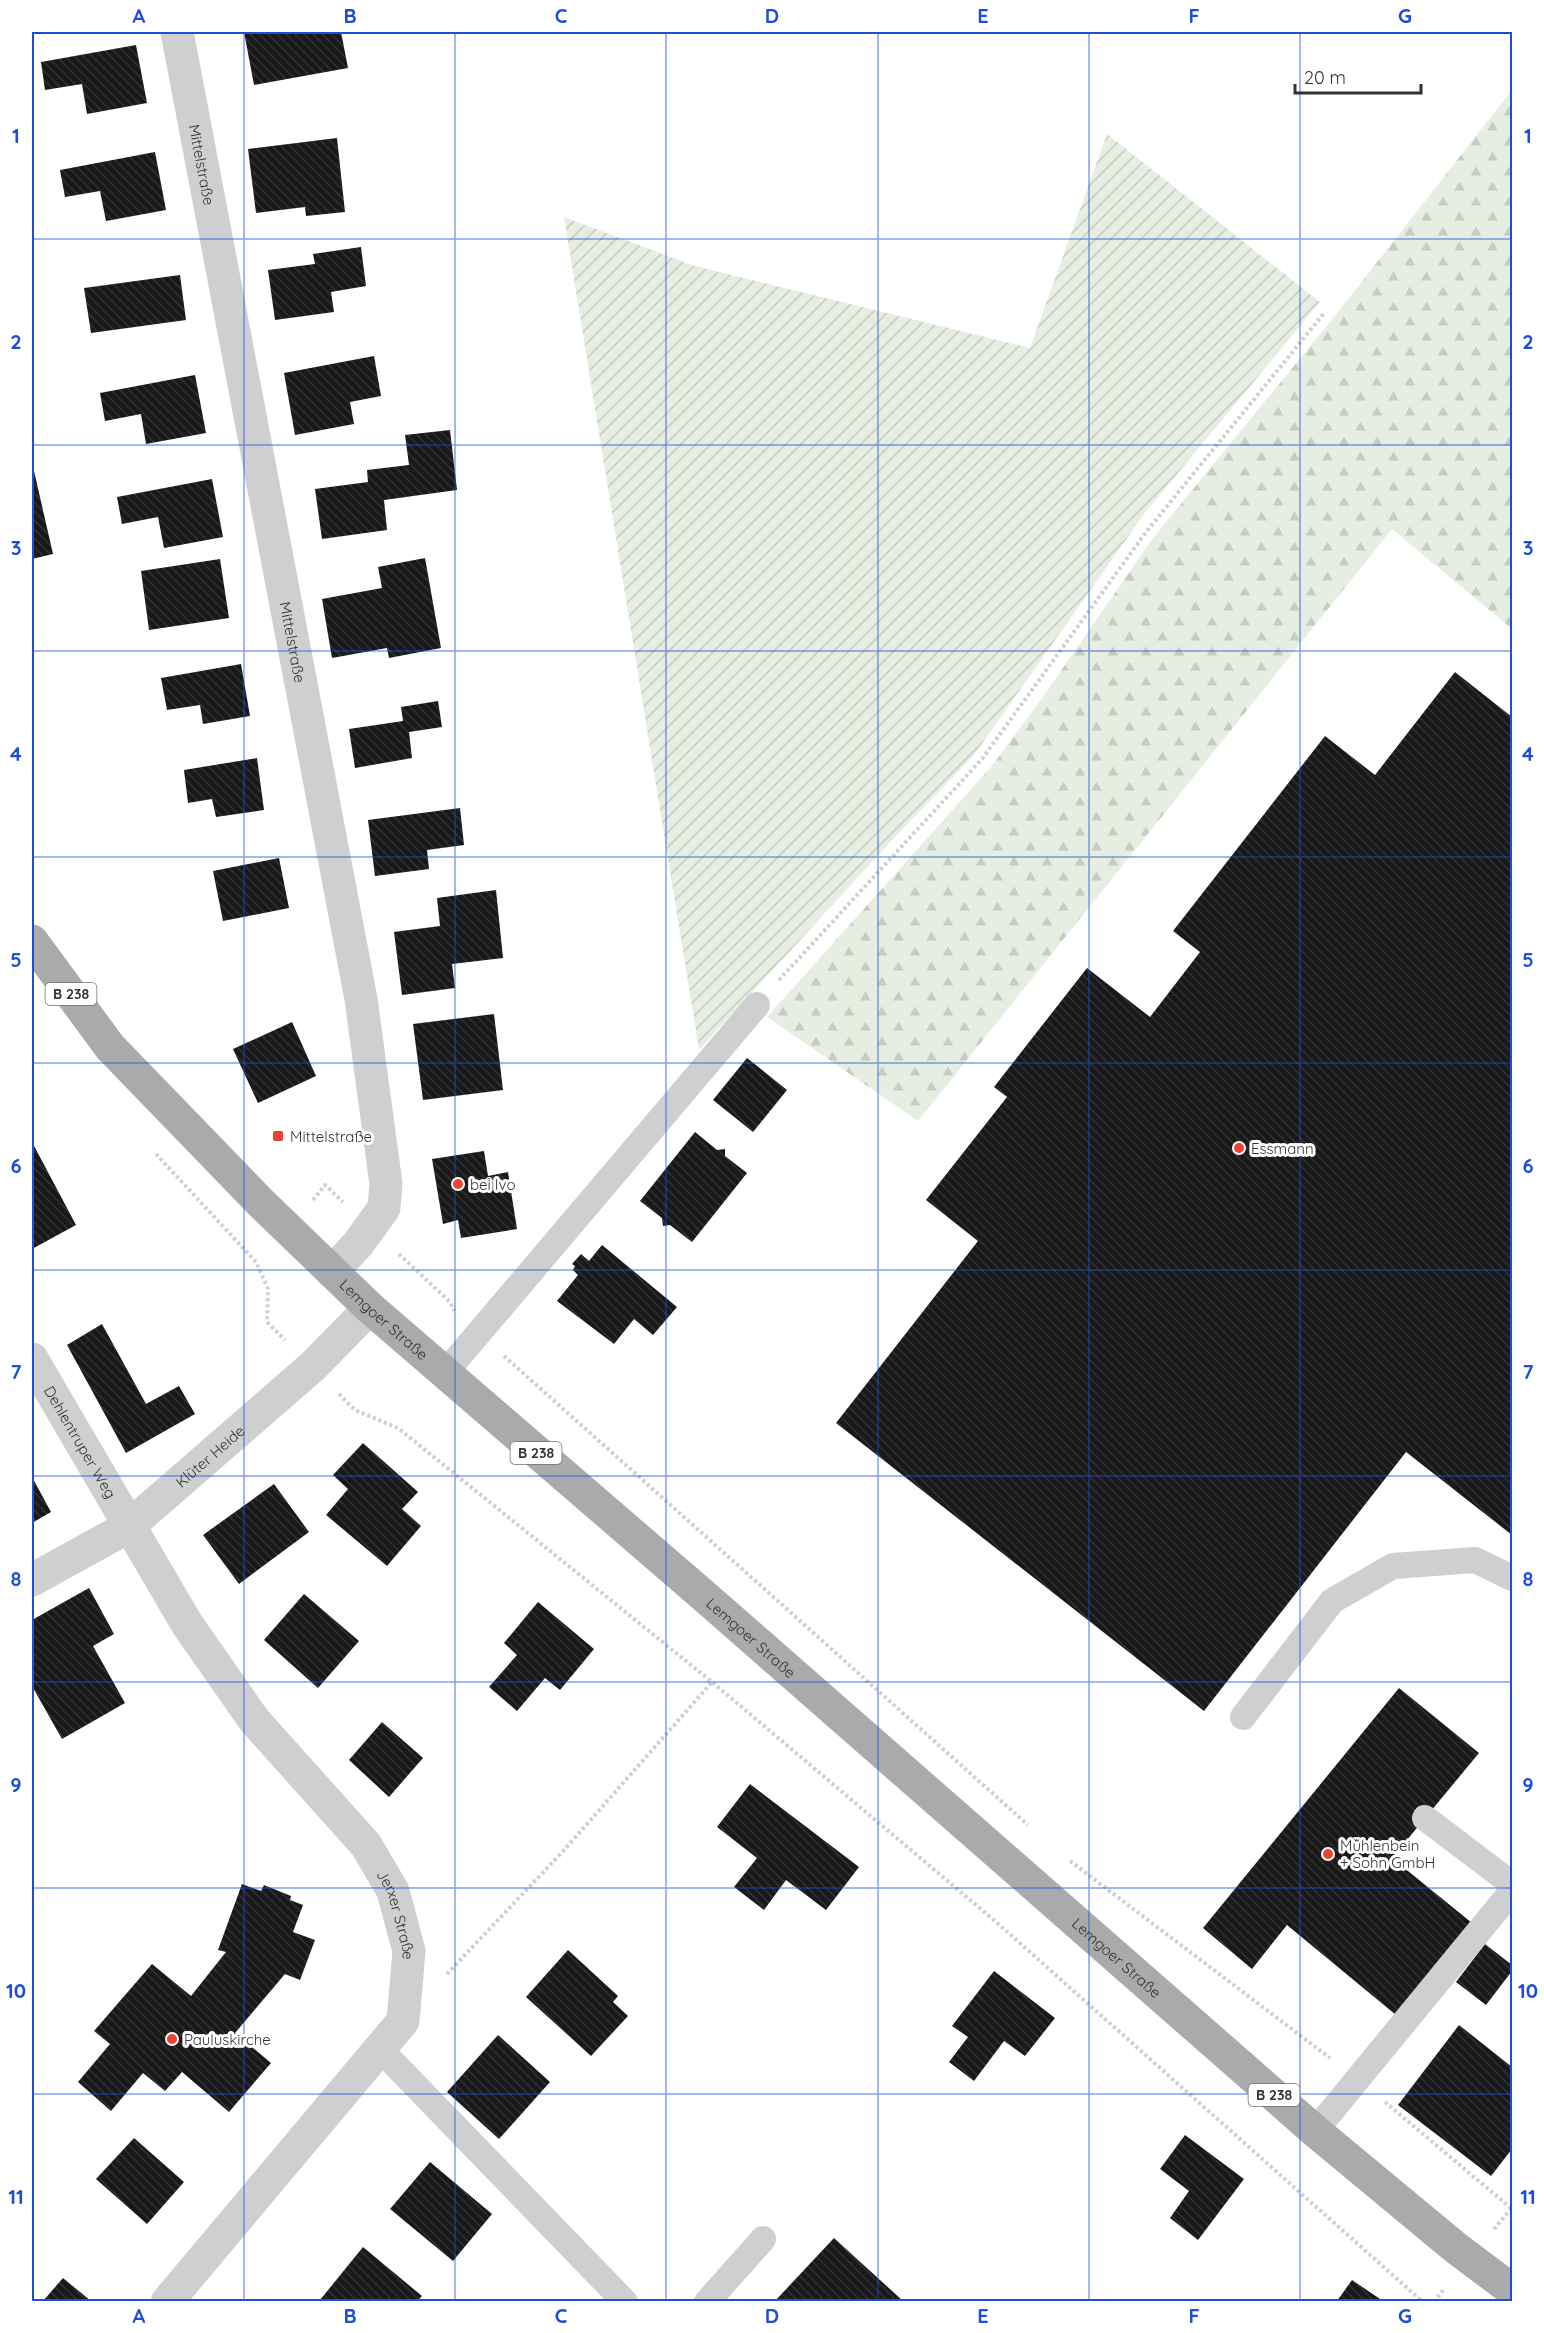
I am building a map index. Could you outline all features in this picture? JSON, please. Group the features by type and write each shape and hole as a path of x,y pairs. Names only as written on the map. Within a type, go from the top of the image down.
{"main road":[{"name":"Lemgoer Straße","path":"32,941 110,1047 370,1308 704,1596 1315,2131 1456,2248 1512,2290"}],"street":[{"name":"Mittelstraße","path":"177,32 361,999 386,1184 384,1208 358,1244 332,1272"},
{"name":"Klüter Heide","path":"32,1580 128,1527 313,1366 370,1308"},
{"name":"Dehlentruper Weg","path":"32,1359 128,1527"},
{"name":"Jerxer Straße","path":"128,1527 187,1624 254,1720 366,1845 393,1891 409,1951 403,2021 167,2301"}],"lane":[{"path":"444,1374 757,1005"},
{"path":"1243,1717 1332,1601 1393,1566 1475,1560 1512,1578"},
{"path":"1425,1818 1512,1884"},
{"path":"1315,2131 1512,1891"},
{"path":"379,2048 626,2301"},
{"path":"707,2301 763,2239"}],"path":[{"path":"757,1005 982,759 1146,532 1324,312"},
{"path":"151,1149 256,1262 268,1289 267,1322 356,1410 398,1428 712,1682 995,1921 1423,2301"},
{"path":"501,1354 1032,1828"},
{"path":"443,1978 565,1849 712,1682"},
{"path":"1068,1860 1357,2079 1512,2209"}],"green space":[{"path":"1512,90 1512,629 1392,529 918,1121 767,1017 991,767 1040,701 1153,538 1335,316"},
{"path":"1107,134 1320,302 1144,514 974,755 893,839 699,1050 564,217 695,266 1030,348"}],"building":[{"path":"244,32 341,32 348,68 254,85"},
{"path":"136,45 147,103 87,114 82,84 45,90 41,62"},
{"path":"337,138 345,212 306,216 305,207 256,213 248,149"},
{"path":"155,152 166,210 106,221 100,191 65,197 60,170"},
{"path":"361,247 366,286 331,292 334,312 275,320 268,270 315,264 313,254"},
{"path":"180,275 186,320 91,333 84,288"},
{"path":"374,356 381,396 350,402 354,424 295,435 284,373"},
{"path":"195,375 206,433 146,444 141,414 105,421 100,393"},
{"path":"450,430 457,490 384,500 387,530 322,539 315,489 368,482 367,470 409,465 405,435"},
{"path":"32,471 34,471 53,554 32,559"},
{"path":"212,479 223,537 164,548 158,517 122,524 117,497"},
{"path":"425,558 441,648 389,658 387,648 332,658 322,599 382,588 378,567"},
{"path":"220,559 229,618 149,630 141,571"},
{"path":"241,664 250,716 203,724 200,705 167,710 161,678"},
{"name":"Essmann","path":"1455,672 1512,717 1512,1535 1406,1452 1204,1711 836,1423 978,1241 926,1200 1007,1097 994,1087 1087,968 1150,1017 1200,952 1173,931 1325,736 1375,775"},
{"path":"438,701 442,727 409,732 412,758 355,768 349,729 403,721 401,707"},
{"path":"257,758 264,810 216,817 212,799 188,803 184,770"},
{"path":"460,808 464,845 427,850 429,869 375,876 368,820"},
{"path":"279,858 289,908 223,921 213,871"},
{"path":"496,890 503,958 452,964 455,988 402,995 394,932 440,926 437,898"},
{"path":"494,1014 503,1090 423,1100 413,1024"},
{"path":"292,1022 316,1076 258,1103 233,1049"},
{"path":"747,1058 787,1090 753,1132 713,1100"},
{"path":"695,1132 717,1150 725,1149 725,1156 747,1173 692,1242 670,1225 663,1226 662,1218 640,1201"},
{"path":"32,1142 76,1225 32,1249"},
{"path":"484,1151 488,1176 508,1172 517,1229 461,1238 458,1220 443,1224 432,1159"},
{"path":"602,1245 677,1307 653,1335 634,1319 614,1344 557,1301 578,1275 573,1270 575,1266 572,1264 581,1254 589,1261"},
{"path":"102,1324 146,1404 179,1386 195,1414 126,1453 67,1345"},
{"path":"363,1443 418,1492 402,1509 421,1526 387,1566 326,1515 348,1489 333,1475"},
{"path":"32,1477 51,1512 32,1523"},
{"path":"274,1484 309,1532 239,1584 203,1535"},
{"path":"89,1588 114,1634 93,1646 125,1703 62,1739 32,1686 32,1620"},
{"path":"304,1594 359,1641 318,1688 264,1640"},
{"path":"538,1602 594,1649 560,1690 545,1678 517,1711 489,1687 517,1655 504,1643"},
{"path":"1399,1688 1479,1753 1392,1858 1472,1923 1396,2015 1287,1925 1252,1969 1203,1928"},
{"path":"382,1722 423,1758 389,1797 349,1760"},
{"path":"750,1784 859,1867 826,1910 786,1880 764,1910 734,1887 757,1858 717,1827"},
{"path":"242,1884 261,1891 264,1885 291,1896 290,1900 303,1905 293,1932 315,1940 300,1980 285,1974 235,2033 271,2063 229,2112 182,2072 165,2091 143,2073 111,2111 78,2082 110,2044 94,2031 152,1964 191,1996 226,1952 218,1950"},
{"path":"1485,1944 1512,1965 1512,1971 1486,2005 1456,1982"},
{"path":"568,1950 618,1996 613,2002 628,2016 591,2056 526,1997"},
{"path":"994,1971 1055,2018 1025,2056 1004,2041 974,2081 949,2062 968,2037 952,2026"},
{"path":"1459,2025 1512,2067 1512,2149 1491,2176 1398,2105"},
{"path":"498,2035 550,2082 499,2139 447,2092"},
{"path":"1185,2135 1244,2179 1198,2240 1170,2218 1189,2191 1160,2169"},
{"path":"134,2138 184,2182 147,2224 96,2179"},
{"path":"430,2162 492,2214 453,2261 390,2209"},
{"path":"834,2238 903,2301 775,2301"},
{"path":"363,2247 422,2296 417,2301 320,2300"},
{"path":"63,2278 91,2301 43,2301"},
{"path":"1352,2280 1383,2301 1337,2301"}],"place":[{"name":"Mittelstraße","path":"278,1136"},
{"name":"Essmann","path":"1239,1148"},
{"name":"bei Ivo","path":"458,1184"},
{"name":"Mühlenbein + Sohn GmbH","path":"1328,1854"},
{"name":"Pauluskirche","path":"172,2039"}]}
